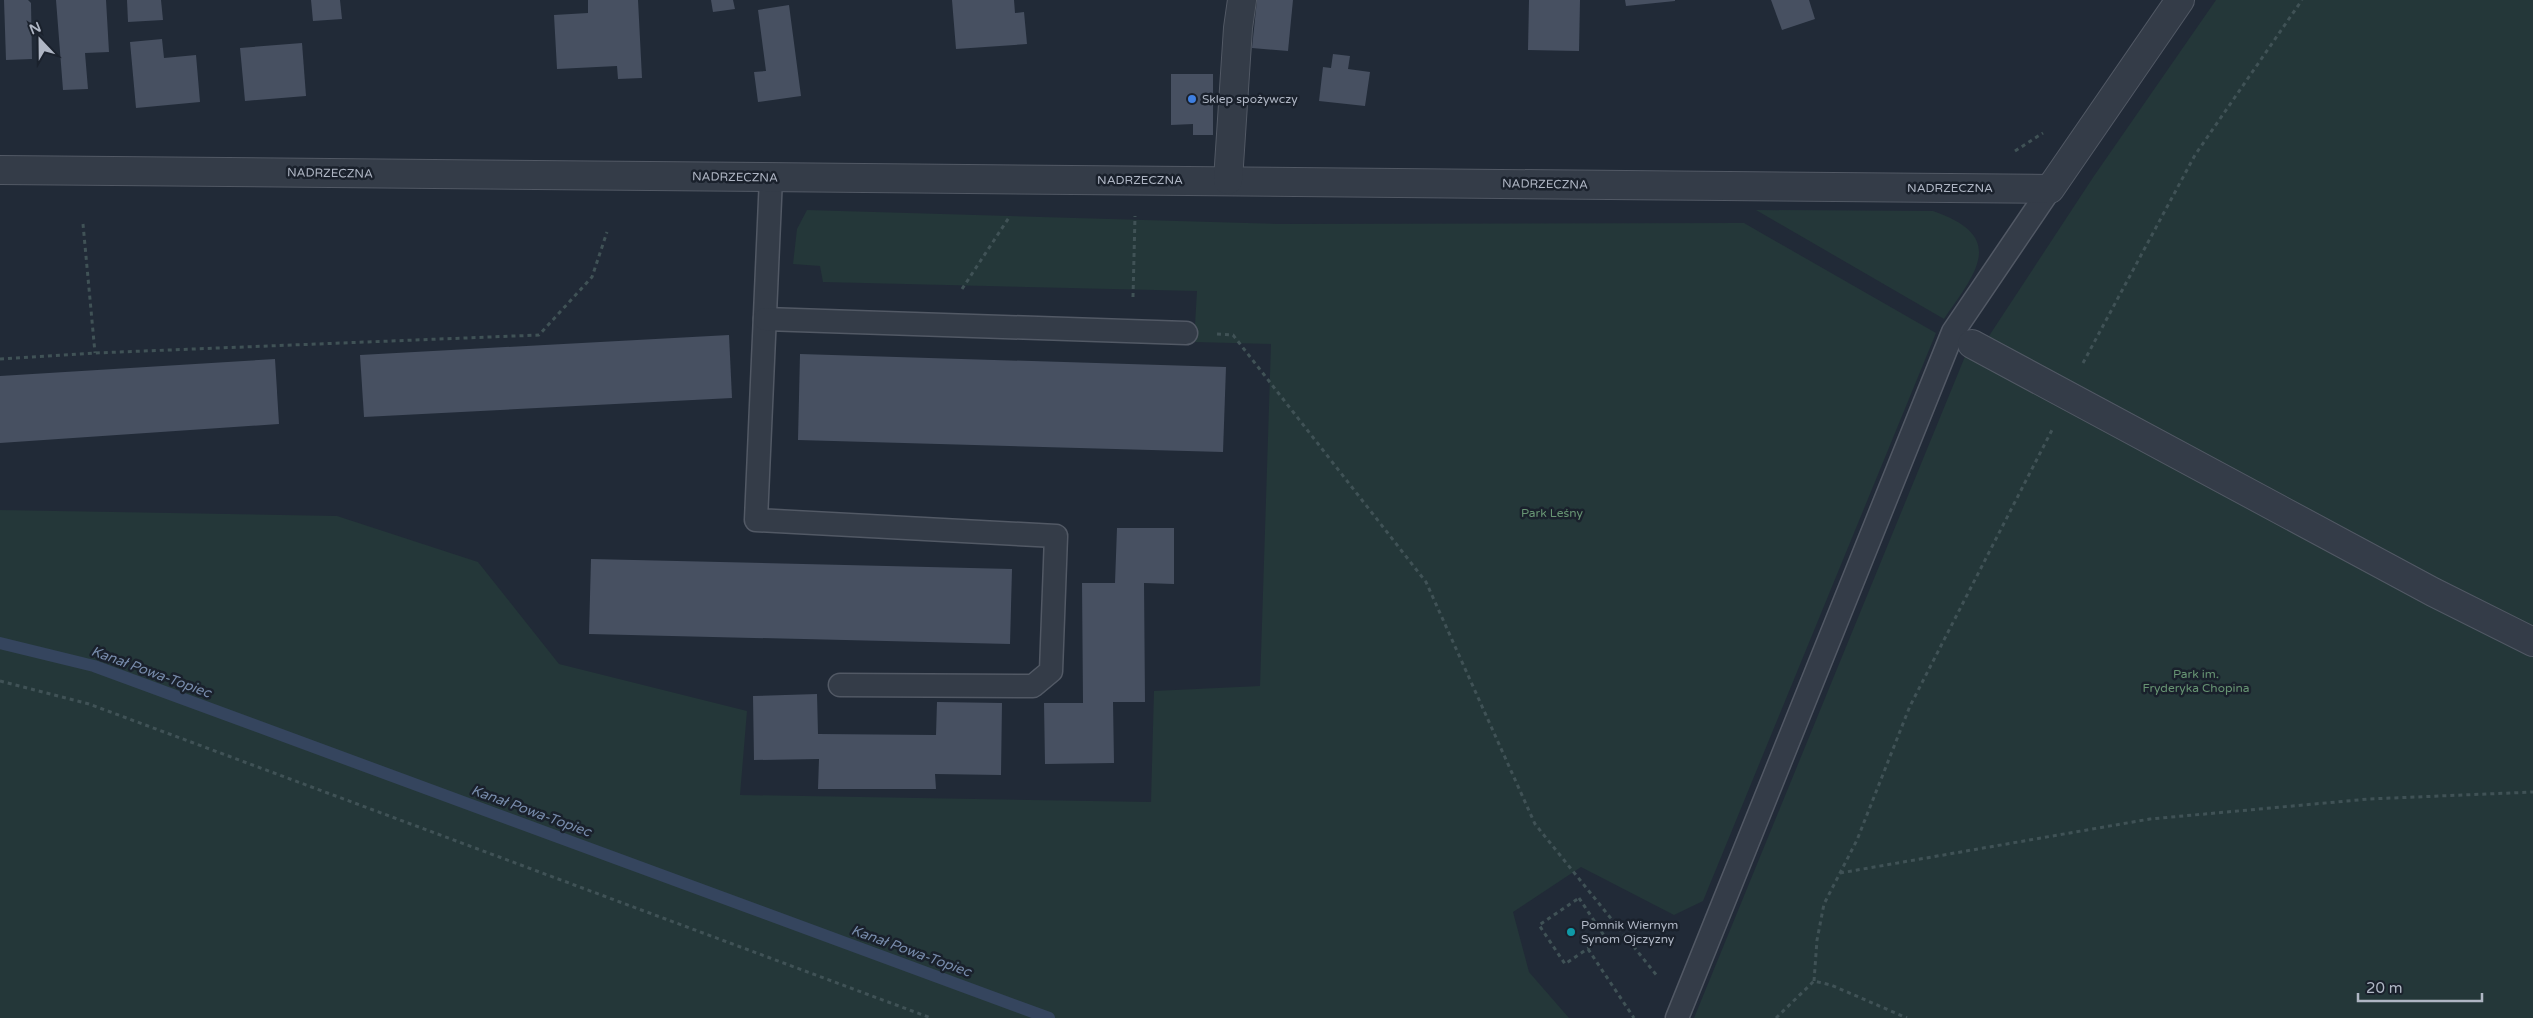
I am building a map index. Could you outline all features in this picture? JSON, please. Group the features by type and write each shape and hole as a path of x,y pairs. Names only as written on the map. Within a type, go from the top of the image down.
{"street":[{"path":"1228,180 1237,38 1242,0"},
{"path":"2050,188 2180,0"},
{"name":"NADRZECZNA","path":"0,170 2050,188"},
{"path":"1972,344 2068,398 2433,592 2533,642"}],"lane":[{"path":"771,177 756,520 1056,536 1051,671 1033,686 840,685"},
{"path":"1680,1012 1953,332 2050,188"},
{"path":"765,318 1186,333"}],"path":[{"path":"1776,1018 1814,981 1817,940 1824,904 1857,840 1910,706 2068,398 2086,356 2195,155 2302,0"},
{"path":"962,289 1014,210"},
{"path":"1133,296 1135,212"},
{"path":"82,224 95,353"},
{"path":"0,359 95,353 539,335 592,277 607,232"},
{"path":"1186,333 1233,335 1426,582 1535,824 1680,1012"},
{"path":"0,681 89,704 931,1018"},
{"path":"1840,872 2150,819 2369,799 2533,792"},
{"path":"1579,898 1605,937 1588,949 1565,964 1539,925 1579,898"},
{"path":"1588,949 1634,1018"},
{"path":"1814,981 1831,985 1907,1018"}],"green space":[{"name":"Park im. Fryderyka Chopina","path":"2216,0 2533,0 2533,1018 1694,1018 1966,354 1987,339 2094,176"},
{"name":"Park Leśny","path":"807,210 1277,224 1744,223 1936,333 1703,901 1674,915 1581,867 1513,912 1529,972 1569,1018 0,1018 0,510 337,516 478,562 559,664 747,711 740,795 1151,802 1154,691 1260,686 1271,344 1194,342 1197,291 823,282 820,266 793,264 797,229"},
{"path":"1756,210 1933,211 1956,221 1971,232 1978,244 1979,257 1966,286 1944,319"}],"building":[{"path":"4,0 28,0 31,3 32,59 6,60"},
{"path":"56,0 106,0 109,52 85,53 88,89 63,90"},
{"path":"127,0 161,0 163,20 128,22"},
{"path":"311,0 340,0 342,19 313,21"},
{"path":"588,0 638,0 642,78 618,79 617,66 557,69 554,15 588,13"},
{"path":"711,0 733,0 735,9 713,12"},
{"path":"952,0 1014,0 1015,13 1024,12 1027,44 956,49"},
{"path":"1257,0 1293,0 1288,51 1252,48"},
{"path":"1529,0 1580,0 1579,51 1528,50"},
{"path":"1625,0 1675,0 1675,1 1626,6"},
{"path":"1771,0 1809,0 1815,19 1782,30"},
{"path":"789,5 801,96 758,102 754,72 766,71 758,10"},
{"path":"162,39 164,58 196,55 200,102 136,108 130,42"},
{"path":"302,43 306,96 245,101 240,48"},
{"path":"1333,54 1350,56 1348,69 1370,72 1365,106 1319,101 1323,67 1331,68"},
{"name":"Sklep spożywczy","path":"1171,74 1213,74 1213,135 1193,135 1193,124 1171,125"},
{"path":"729,335 732,398 364,417 360,355"},
{"path":"800,354 1226,367 1223,452 798,440"},
{"path":"275,359 279,424 0,443 0,376"},
{"path":"1117,528 1174,528 1174,584 1144,583 1145,702 1113,702 1114,763 1045,764 1044,703 1083,703 1082,583 1115,583"},
{"path":"591,559 1012,569 1010,644 589,634"},
{"path":"817,694 818,734 936,735 937,702 1002,703 1001,775 935,774 936,789 818,789 819,759 754,760 753,696"}],"waterway":[{"name":"Kanał Powa-Topiec","path":"0,643 94,666 1049,1018"}],"place":[{"name":"Sklep spożywczy","path":"1192,99"},
{"name":"Pomnik Wiernym Synom Ojczyzny","path":"1571,932"}]}
